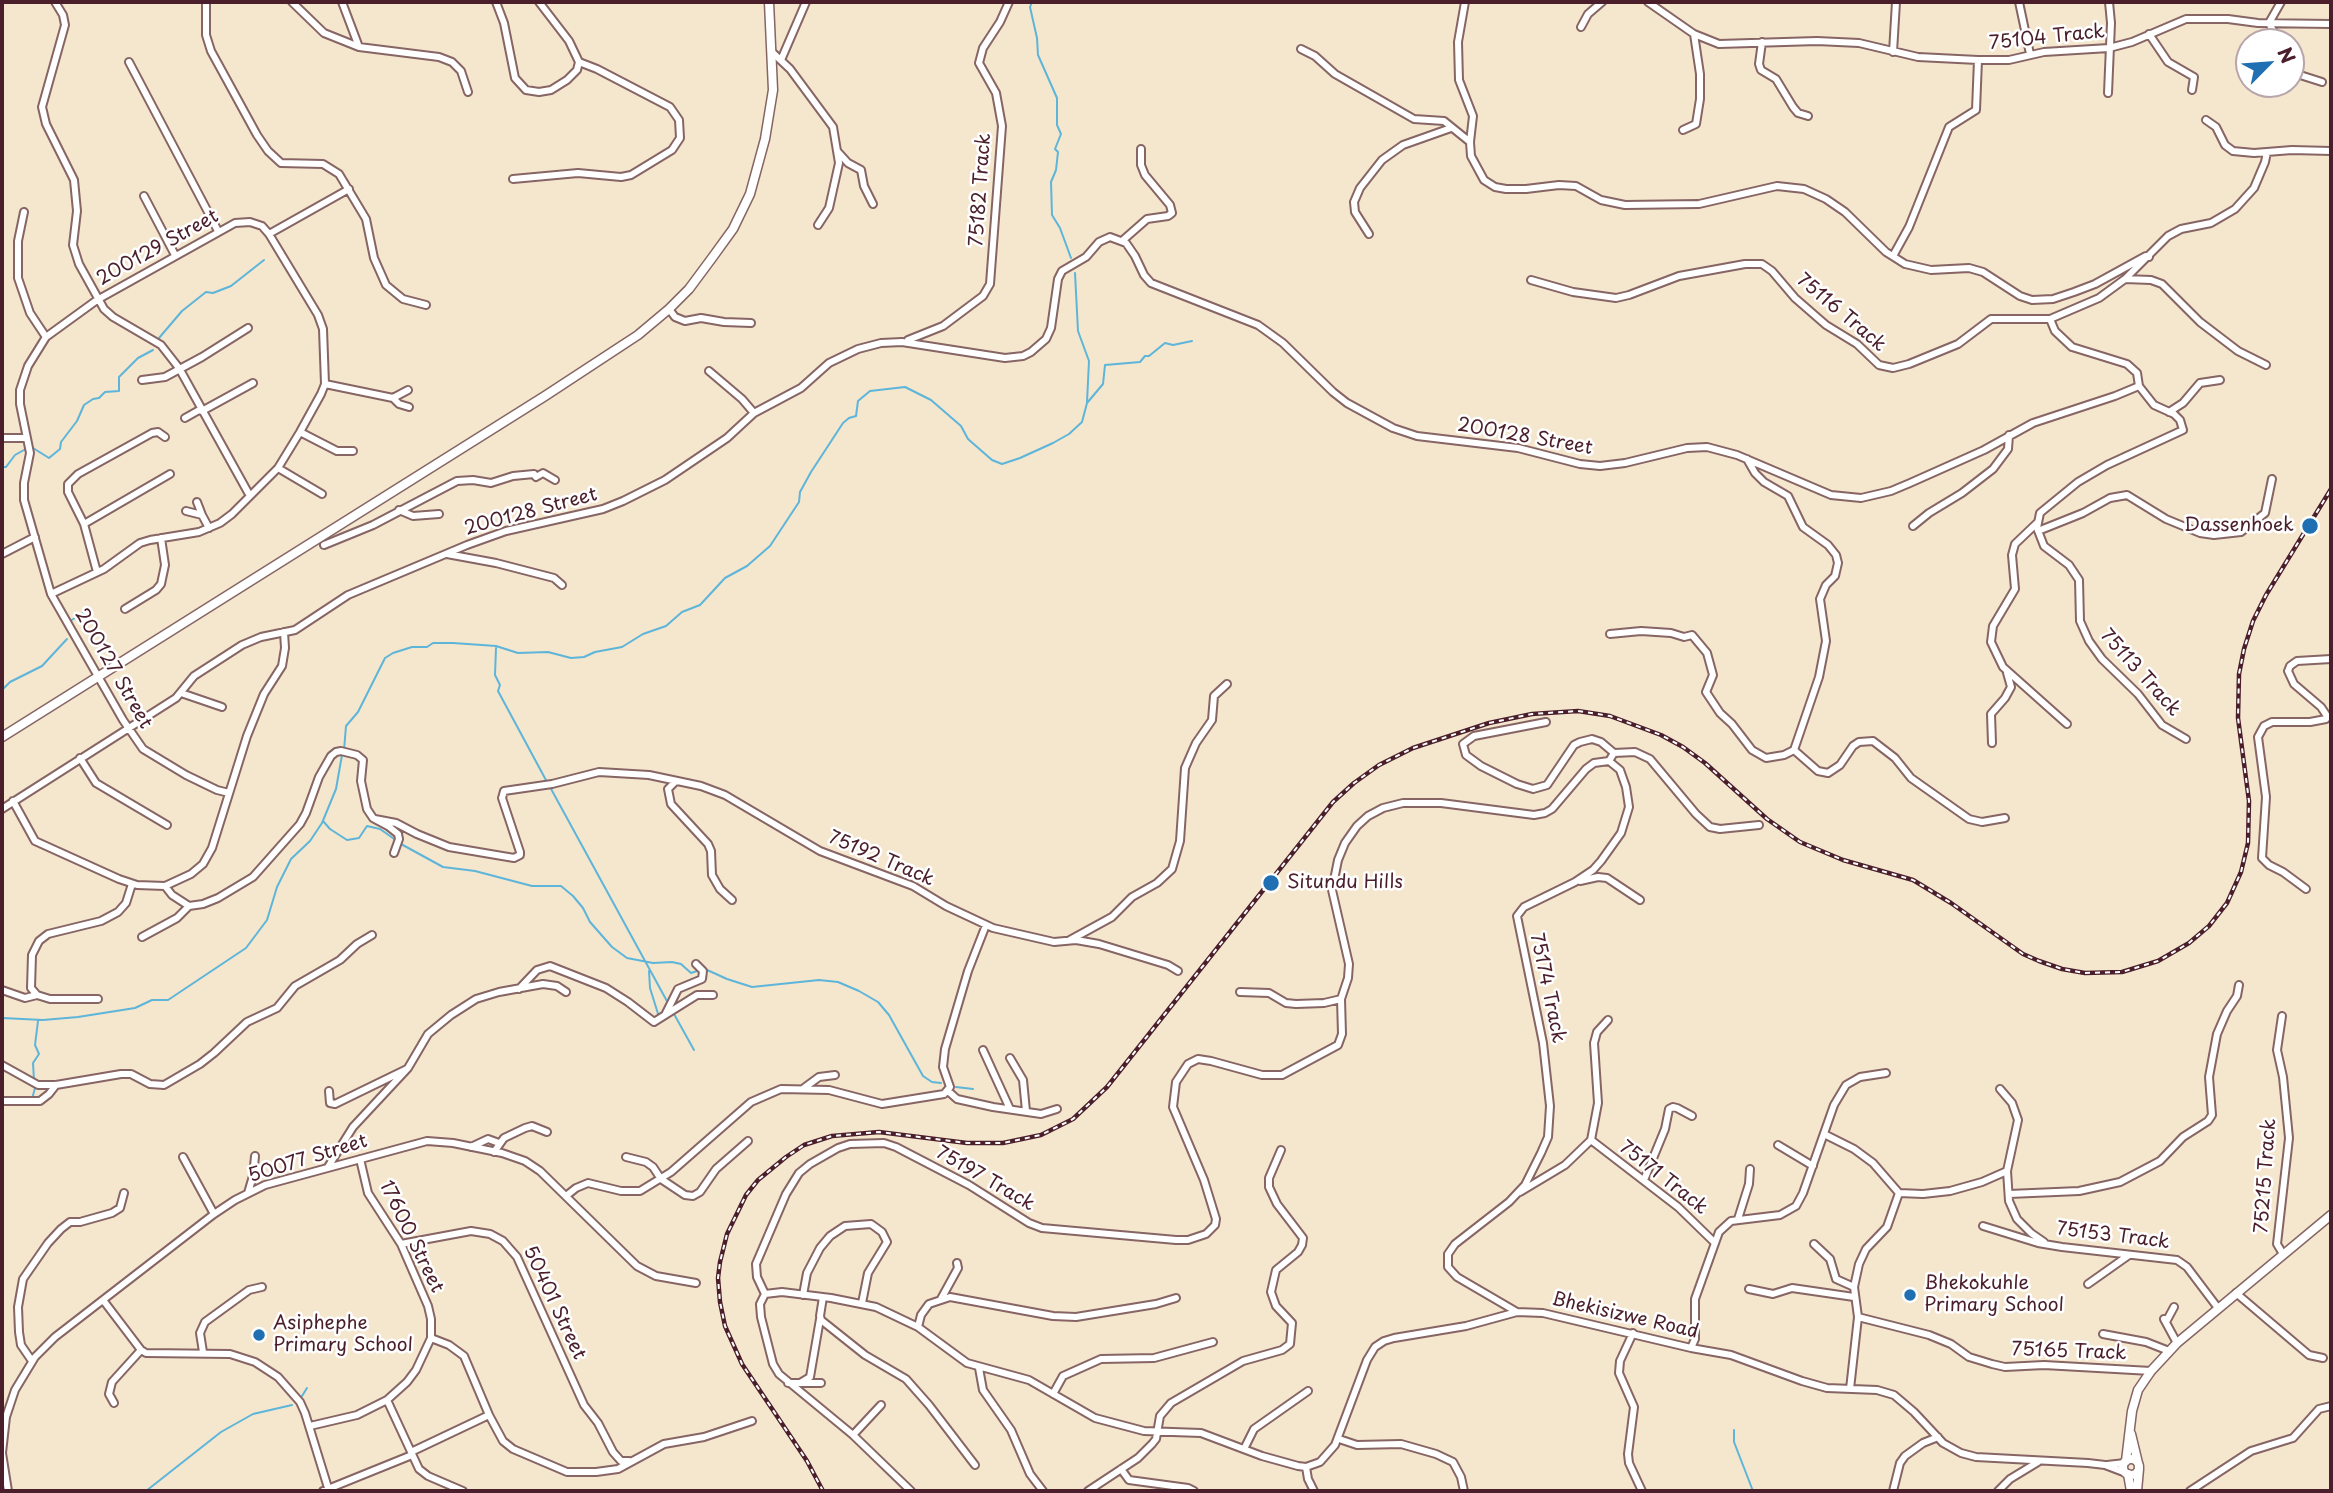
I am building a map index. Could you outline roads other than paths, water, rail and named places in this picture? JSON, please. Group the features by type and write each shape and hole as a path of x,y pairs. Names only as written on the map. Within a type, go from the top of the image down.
{"street":[{"path":"55,2 63,15 65,25 45,88 42,107 43,116 74,180 77,211 75,253 97,300 113,317 161,345 179,368 250,496"},
{"path":"206,2 206,34 211,51 268,151 281,163 312,163 331,168 343,179 366,219 374,258 386,285 403,299 426,305"},
{"path":"292,2 324,33 359,47 439,57 452,62 461,71 468,92"},
{"path":"342,2 359,47"},
{"path":"496,2 504,23 515,78 520,86 539,92 551,90 573,75 579,62"},
{"path":"513,179 578,173 621,177 631,175 672,150 680,138 679,120 670,107 579,62 569,41 539,2"},
{"path":"2,737 545,396 638,335 669,309 689,289 733,229 750,194 771,114 773,90 769,2"},
{"path":"781,60 806,2"},
{"name":"75182 Track","path":"902,342 943,326 983,296 990,284 1002,126 996,93 979,63 983,48 1009,2"},
{"path":"1465,2 1458,41 1458,71 1462,90 1472,108 1474,123 1470,142 1471,156 1484,180 1506,190 1576,186 1601,200 1625,205 1699,204 1767,187 1795,187 1826,199 1905,264 1923,269 1969,268 1983,272 2020,296 2032,300 2053,299 2095,284 2149,257"},
{"path":"1581,27 1588,14 1602,2"},
{"path":"1893,52 1896,2"},
{"path":"2020,2 2030,54"},
{"path":"2108,93 2111,23 2109,2"},
{"path":"2272,28 2269,23 2281,2"},
{"name":"75104 Track","path":"1653,3 1694,34 1719,44 1858,43 1918,57 1978,61 2009,60 2030,54 2070,49 2109,48 2186,19 2331,24"},
{"path":"1682,130 1696,124 1700,99 1700,74 1694,34"},
{"path":"2149,34 2168,62 2193,75 2195,82 2192,90"},
{"path":"1762,42 1759,64 1761,70 1776,79 1798,113 1808,116"},
{"path":"1301,49 1315,56 1335,74 1414,119 1444,121 1470,142"},
{"path":"772,53 781,60 830,121 835,135 839,163 829,208 818,225"},
{"path":"1893,256 1909,227 1949,127 1976,110 1978,61"},
{"path":"129,62 218,231"},
{"path":"2305,77 2322,82"},
{"path":"2206,120 2216,127 2230,150 2254,153 2331,151"},
{"path":"1369,234 1355,212 1354,202 1360,188 1382,160 1403,145 1453,128"},
{"path":"902,342 1005,358 1031,352 1046,339 1051,328 1058,279 1062,271 1086,257 1103,240 1113,237 1122,241 1147,219 1172,213 1170,205 1145,175 1141,165 1141,149"},
{"path":"837,150 848,163 861,170 864,186 873,204"},
{"path":"2267,152 2254,188 2235,209 2211,223 2180,229 2168,236 2125,279 2099,298 2049,319 2055,331 2072,347 2127,365 2137,373 2138,386 2154,405 2180,420 2184,428 2181,432 2135,451 2078,482 2040,513 2038,531 2083,513 2110,498 2127,495 2166,519 2200,533 2214,535 2241,532 2264,513 2272,479"},
{"path":"51,594 97,572 140,544 209,528 232,514 278,468 325,384 324,339 321,323 270,234 349,189"},
{"path":"144,196 175,255"},
{"path":"24,212 18,241 18,278 30,313 46,337"},
{"name":"200129 Street","path":"51,594 24,494 30,453 20,404 22,379 46,337 97,300 218,231 242,221 256,223 270,234"},
{"name":"200128 Street","path":"1122,241 1134,253 1144,275 1151,283 1258,325 1283,343 1340,398 1393,428 1417,436 1518,448 1590,465 1625,463 1696,446 1717,449 1746,459 1831,495 1861,498 1910,484 2050,417 2138,386"},
{"name":"75116 Track","path":"1531,280 1573,292 1616,298 1679,276 1745,264 1762,264 1772,271 1806,309 1857,344 1879,365 1888,368 1909,364 1958,344 1991,318 2049,319"},
{"path":"2125,279 2164,285 2200,322 2238,351 2266,365"},
{"path":"669,309 675,317 685,321 701,318 751,323"},
{"path":"142,380 165,377 248,328"},
{"name":"200128 Street","path":"2,809 181,693 194,676 242,645 261,637 295,630 348,595 445,553 506,531 603,509 623,501 676,473 727,438 754,413 802,388 841,356 872,345 902,342"},
{"path":"709,370 754,413"},
{"path":"2169,412 2183,403 2200,383 2220,380"},
{"path":"185,418 253,383"},
{"path":"325,384 393,398 399,404 409,407"},
{"path":"393,398 408,390"},
{"path":"97,572 84,524 68,492 68,484 71,479 152,433 158,432 165,437"},
{"path":"300,432 337,451 353,451"},
{"path":"1913,526 1928,513 1962,494 2000,462 2009,445 2009,435"},
{"path":"2,438 28,441"},
{"path":"1610,634 1641,631 1671,633 1684,637 1692,635 1707,653 1713,675 1706,692 1752,750 1766,758 1774,758 1794,750 1819,677 1826,641 1820,599 1826,585 1835,576 1838,563 1836,555 1828,545 1803,527 1788,496 1764,482 1746,459"},
{"path":"278,468 322,494"},
{"path":"324,545 373,525 457,481 491,483 513,476 534,474 536,477 543,473 555,480"},
{"path":"84,524 170,474"},
{"path":"197,502 209,528"},
{"path":"186,510 202,515"},
{"path":"399,510 413,516 439,514"},
{"path":"2037,523 2015,544 2012,555 2015,589 1991,634 1996,657 2007,671 2067,724"},
{"name":"75113 Track","path":"2038,531 2044,546 2069,565 2079,580 2079,615 2089,641 2102,659 2138,694 2162,725 2186,739"},
{"path":"2,554 35,537"},
{"path":"125,609 161,584 165,565 161,538"},
{"path":"445,553 554,578 562,585"},
{"name":"200127 Street","path":"51,594 135,739 148,752 214,789 229,793"},
{"path":"13,801 35,841 132,884 165,886 181,879 203,864 212,848 238,761 260,703 282,666 284,632"},
{"path":"2306,889 2283,872 2269,866 2263,858 2266,797 2258,737 2264,726 2272,722 2310,722 2326,719 2321,707 2294,684 2288,671 2297,661 2331,659"},
{"path":"1992,743 1992,714 2006,698 2011,687 2007,671"},
{"path":"1069,941 1112,916 1132,897 1157,883 1172,869 1180,841 1185,768 1196,743 1212,720 1214,696 1227,684"},
{"path":"181,693 222,707"},
{"path":"1546,722 1474,736 1463,744 1466,755 1481,766 1517,784 1539,789 1552,780 1580,741 1597,740 1614,753 1635,752 1650,760 1710,827 1720,829 1759,825"},
{"path":"1794,750 1818,771 1828,772 1840,765 1853,746 1859,742 1873,741 1895,758 1911,778 1969,819 1982,822 2005,818"},
{"path":"142,937 177,918 189,906 210,902 240,887 253,877 293,832 306,813 331,756 345,752 363,760 361,781 367,809 375,819 398,834 394,853"},
{"path":"1240,992 1269,993 1286,1003 1296,1004 1341,999 1349,978 1349,964 1333,899 1334,877 1345,843 1368,816 1383,808 1420,802 1534,815 1545,813 1552,809 1586,769 1594,763 1609,761 1614,753"},
{"path":"80,758 96,783 167,825"},
{"name":"75174 Track","path":"1517,1312 1457,1277 1447,1261 1448,1254 1455,1244 1518,1193 1541,1153 1550,1119 1540,1020 1517,916 1524,907 1575,882 1592,870 1621,834 1628,816 1626,787 1620,770 1609,761"},
{"name":"75192 Track","path":"375,819 396,823 449,847 509,858 518,857 518,845 502,798 508,789 552,784 606,772 649,775 701,786 725,795 820,851 913,886 986,925 1054,942 1099,944 1168,965 1178,971"},
{"path":"676,781 668,789 671,804 708,844 712,875 720,889 732,900"},
{"path":"1575,882 1598,877 1607,878 1640,901"},
{"path":"37,995 31,988 30,968 32,955 39,941 48,934 109,917 123,907 132,884"},
{"path":"165,886 172,895 189,906"},
{"path":"948,1091 943,1056 968,971 986,925"},
{"path":"2,1065 38,1085 56,1085 121,1074 131,1074 150,1084 167,1083 214,1053 247,1021 280,1006 295,986 340,960 372,935"},
{"path":"663,1018 678,989 702,979 703,971 696,964"},
{"path":"519,989 533,973 550,966 606,988 653,1022 697,995 713,995"},
{"path":"328,1167 349,1132 408,1068 431,1030 458,1010 485,995 546,984 557,986 566,992"},
{"path":"2009,1194 2064,1192 2120,1182 2164,1158 2183,1137 2208,1121 2212,1115 2210,1077 2217,1034 2237,996 2239,985"},
{"path":"2,990 25,998 37,995 50,999 98,999"},
{"name":"75197 Track","path":"911,1491 853,1435 788,1383 774,1364 760,1304 765,1294 757,1277 756,1264 786,1194 799,1174 838,1147 884,1143 969,1185 1029,1223 1042,1228 1188,1240 1213,1230 1216,1219 1204,1180 1173,1107 1176,1082 1188,1064 1198,1059 1262,1075 1287,1073 1338,1045 1342,1034 1341,999"},
{"name":"75215 Track","path":"2282,1016 2277,1050 2283,1077 2289,1138 2277,1244 2283,1254"},
{"path":"1518,1193 1555,1172 1591,1140 1598,1103 1594,1043 1597,1032 1608,1020"},
{"path":"983,1050 1010,1109"},
{"path":"1010,1058 1023,1080 1026,1111"},
{"path":"328,1091 330,1103 335,1104 408,1068"},
{"path":"1691,1348 1695,1339 1695,1300 1714,1242 1723,1226 1738,1219 1789,1212 1801,1198 1834,1105 1846,1085 1860,1077 1885,1073"},
{"path":"804,1088 819,1077 835,1074"},
{"path":"2,1101 40,1101 56,1085"},
{"path":"566,1196 582,1184 640,1191 662,1179 751,1102 781,1088 804,1088 845,1094 882,1104 940,1095 948,1091"},
{"path":"2000,1090 2017,1112 2017,1132 2007,1171 2011,1208 2017,1219 2048,1245"},
{"path":"948,1091 958,1099 1010,1109 1041,1114 1057,1110"},
{"path":"1644,1180 1665,1129 1669,1109 1677,1108 1692,1116"},
{"path":"494,1152 507,1136 532,1126 547,1132"},
{"path":"1824,1134 1854,1149 1873,1163 1899,1193 1950,1191 1982,1182 2007,1171"},
{"path":"471,1147 488,1139 499,1143"},
{"name":"75171 Track","path":"1591,1140 1693,1220 1714,1242"},
{"name":"50077 Street","path":"8,1491 2,1453 4,1416 15,1390 32,1362 55,1337 214,1214 265,1185 427,1141 494,1152 525,1161 540,1171 636,1266 656,1276 696,1283"},
{"path":"626,1157 646,1162 662,1179 685,1195 694,1196 700,1192 716,1169 748,1141"},
{"path":"1777,1145 1812,1166"},
{"path":"1088,1491 1146,1451 1156,1439 1160,1416 1171,1403 1250,1358 1288,1347 1292,1323 1276,1306 1271,1292 1276,1270 1298,1252 1303,1241 1302,1234 1285,1216 1269,1187 1272,1168 1281,1150"},
{"path":"248,1193 255,1156"},
{"path":"183,1157 214,1214"},
{"name":"17600 Street","path":"360,1159 368,1193 401,1244 428,1306 431,1338"},
{"path":"1738,1219 1749,1184 1749,1168"},
{"path":"32,1362 21,1345 19,1332 19,1300 23,1279 48,1243 70,1222 112,1213 120,1208 124,1193"},
{"path":"1850,1389 1858,1317 1854,1287 1859,1264 1866,1249 1887,1227 1899,1193"},
{"path":"2131,1491 2123,1467 2132,1411 2138,1390 2151,1371 2177,1343 2331,1214"},
{"path":"803,1295 807,1273 820,1248 830,1236 845,1226 872,1223 882,1232 887,1242 868,1273 862,1303"},
{"name":"75153 Track","path":"1983,1226 2048,1245 2177,1259 2218,1308"},
{"name":"50401 Street","path":"401,1244 471,1231 491,1234 503,1241 517,1257 584,1405 597,1420 619,1459 624,1462 633,1461"},
{"path":"1815,1244 1830,1259 1836,1279 1854,1287"},
{"path":"2088,1284 2129,1255"},
{"path":"941,1299 958,1268 957,1263"},
{"path":"203,1352 200,1333 205,1322 252,1289 262,1287"},
{"path":"1749,1289 1773,1294 1792,1287 1854,1297"},
{"path":"765,1294 772,1292 862,1303 899,1316 958,1357 979,1368 1029,1380 1095,1418 1122,1427 1156,1432 1201,1433 1287,1464 1306,1467 1314,1491"},
{"path":"2236,1293 2309,1355 2323,1358"},
{"path":"800,1383 810,1377 823,1297"},
{"path":"918,1327 921,1315 929,1304 950,1297 1053,1316 1076,1317 1156,1304 1176,1298"},
{"path":"103,1300 141,1350 156,1354 230,1354 246,1358 278,1377 300,1402 310,1426 327,1490 489,1415"},
{"path":"2174,1307 2165,1321 2177,1343"},
{"name":"Bhekisizwe Road","path":"1306,1467 1324,1459 1339,1439 1367,1360 1375,1347 1394,1338 1466,1326 1517,1312 1543,1312 1731,1355 1827,1388 1877,1390 1894,1395 1938,1437 1961,1453 1976,1457 2105,1465 2125,1462"},
{"path":"820,1316 821,1320 865,1355 906,1379 975,1465"},
{"name":"75165 Track","path":"1858,1317 1929,1335 1957,1347 1969,1357 2005,1367 2044,1365 2151,1371"},
{"path":"1633,1334 1620,1362 1619,1373 1634,1407 1628,1454 1629,1463 1642,1491"},
{"path":"2103,1334 2146,1342 2169,1351"},
{"path":"310,1426 357,1415 387,1400 416,1370 431,1338 449,1345 464,1356 498,1433 510,1447 567,1472 596,1472 623,1467 664,1444 704,1437 752,1420"},
{"path":"1053,1394 1063,1376 1101,1359 1154,1358 1213,1342"},
{"path":"114,1403 109,1394 112,1382 141,1350"},
{"path":"979,1368 983,1390 1011,1430 1030,1474 1043,1491"},
{"path":"788,1383 821,1383"},
{"path":"1244,1449 1254,1429 1308,1391"},
{"path":"387,1400 419,1469 428,1476 463,1491"},
{"path":"853,1435 881,1405"},
{"path":"2190,1491 2251,1451 2293,1438 2319,1409 2331,1406"},
{"path":"2130,1431 2139,1466 2137,1491"},
{"path":"1893,1491 1900,1463 1905,1456 1923,1443 1938,1437"},
{"path":"1339,1439 1357,1446 1401,1444 1453,1462 1461,1477 1464,1491"},
{"path":"2125,1462 2134,1459 2139,1466"},
{"path":"1998,1491 2010,1479 2038,1462"},
{"name":"Bhekisizwe Road","path":"2105,1465 2127,1473"},
{"path":"2127,1473 2136,1473 2139,1466"},
{"path":"1121,1469 1129,1480 1194,1491"}],"waterway":[{"path":"1032,2 1030,7 1038,55 1057,98 1057,125 1061,134 1055,149 1058,152 1056,170 1051,182 1052,215 1071,258"},
{"path":"159,338 182,311 206,292 213,293 231,286 264,260"},
{"path":"1075,273 1078,331 1089,361 1087,402"},
{"path":"344,750 346,726 358,712 385,658 393,653 412,647 427,647 433,643 453,643 496,646 518,653 548,652 571,658 584,657 622,647 643,634 666,626 682,612 700,605 725,578 747,566 770,546 799,502 800,492 811,472 843,423 856,416 858,401 870,391 905,387 931,400 961,426 968,439 992,460 1002,464 1053,443 1082,422 1087,403 1103,384 1105,365 1140,362 1165,343 1173,345 1192,341"},
{"path":"2,467 6,467 15,455 33,448 49,458 60,449 61,442 77,421 84,405 105,392 119,391 119,377 138,358 153,350"},
{"path":"70,621 88,610"},
{"path":"2,690 10,682 42,666 67,639"},
{"path":"496,648 495,675 500,685 498,691 547,782"},
{"path":"2,1018 43,1020 78,1017 135,1008 152,1000 168,1000 246,948 267,920 277,887 291,859 310,841 322,823 336,789 342,755"},
{"path":"550,787 668,1003"},
{"path":"323,821 347,840 359,838 367,826 380,829 397,841"},
{"path":"401,844 443,867 475,871 532,886 561,886 573,896 590,922 612,947 627,958 681,964 691,973 700,970"},
{"path":"705,969 752,987 819,980 838,982 859,991 878,1002 889,1015 923,1076 932,1082 941,1083"},
{"path":"649,971 650,988 659,1017"},
{"path":"674,1014 694,1050"},
{"path":"34,1080 33,1063 39,1054 35,1045 38,1021"},
{"path":"956,1087 973,1089"},
{"path":"32,1099 35,1088"},
{"path":"302,1396 307,1388"},
{"path":"146,1491 221,1432 253,1414 292,1405"},
{"path":"1734,1430 1734,1442 1753,1491"}],"railway":[{"path":"823,1491 807,1461 742,1364 725,1326 718,1278 720,1262 727,1234 746,1195 758,1180 786,1157 804,1145 832,1136 879,1132 967,1143 1003,1143 1041,1135 1073,1119 1107,1087 1333,802 1379,765 1413,748 1489,723 1532,714 1578,711 1610,716 1661,735 1683,747 1705,763 1767,819 1800,842 1843,860 1913,880 1951,903 2023,954 2039,961 2085,973 2122,972 2158,961 2189,943 2209,926 2227,903 2241,872 2248,843 2249,801 2238,718 2239,674 2244,649 2253,621 2266,595 2331,489"}],"place":[{"name":"Dassenhoek","path":"2310,526"},
{"name":"Situndu Hills","path":"1271,883"},
{"name":"Bhekokuhle Primary School","path":"1910,1295"},
{"name":"Asiphephe Primary School","path":"259,1335"}]}
